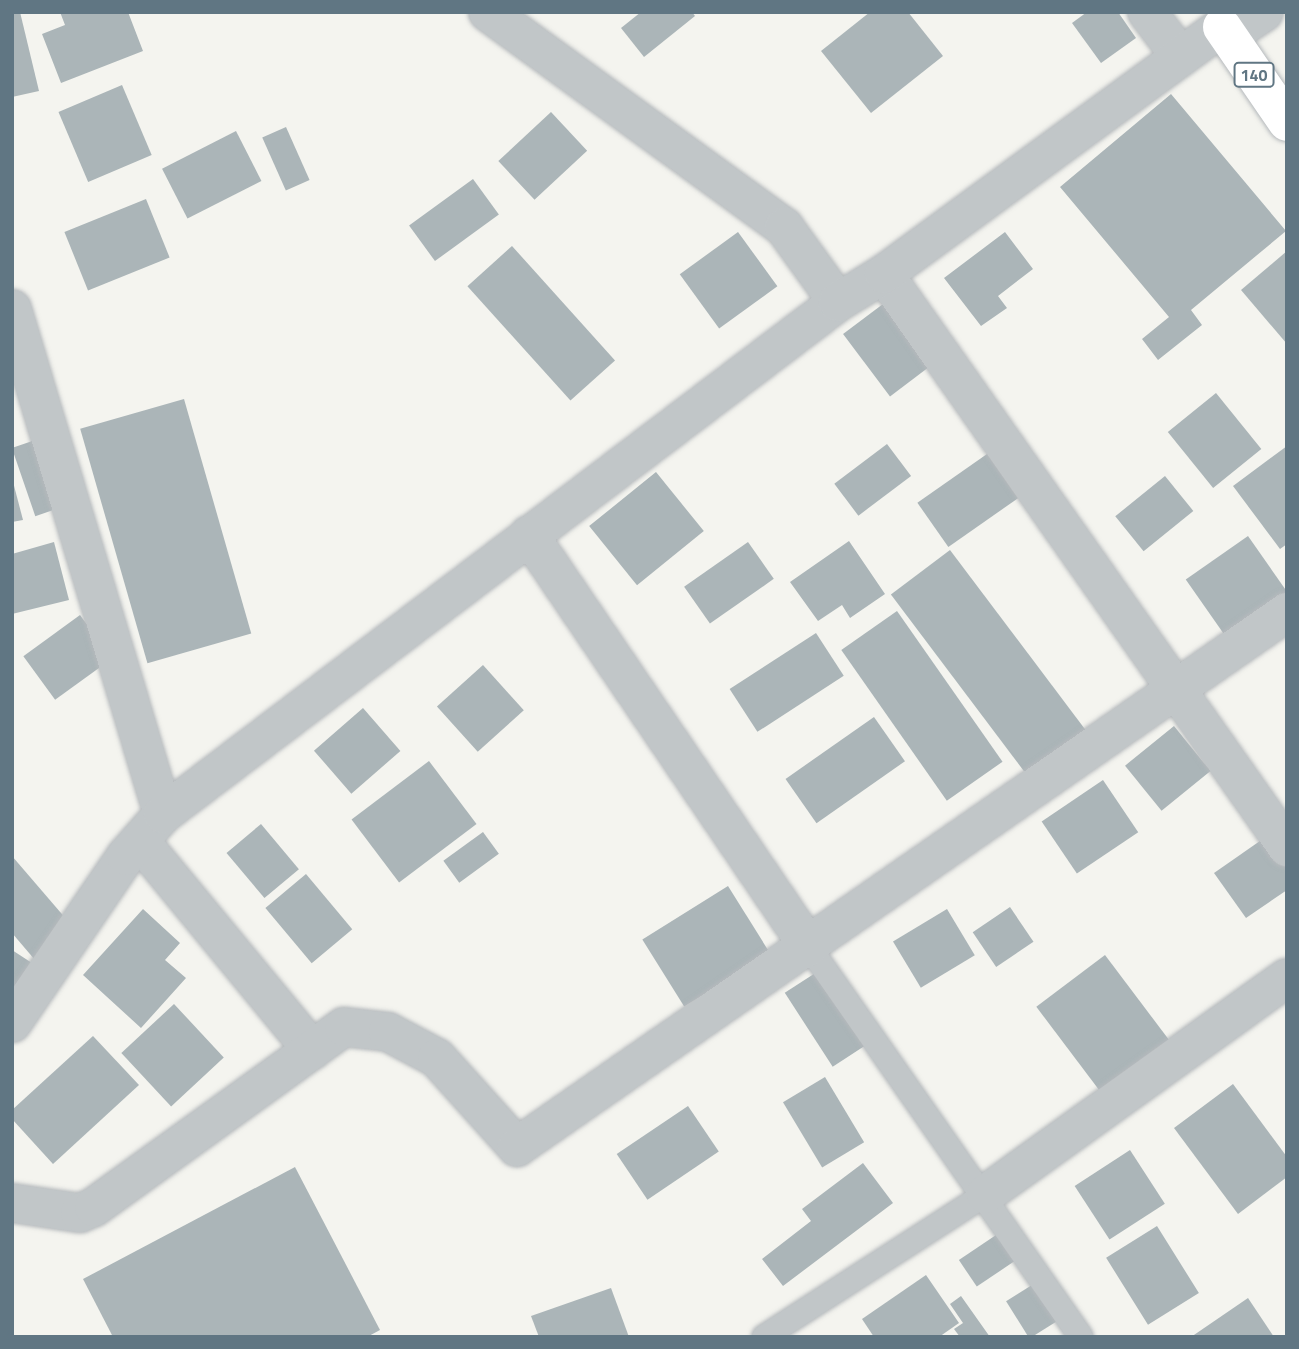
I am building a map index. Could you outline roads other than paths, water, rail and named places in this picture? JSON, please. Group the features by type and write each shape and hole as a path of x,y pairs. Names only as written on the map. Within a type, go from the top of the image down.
{"highway":[{"name":"140","path":"1225,32 1287,122"}],"street":[{"path":"488,12 784,227 838,302"},
{"path":"1147,12 1181,57"},
{"path":"12,1023 152,827 529,535 838,302 884,274 1181,57 1264,12"},
{"path":"884,274 1287,847"},
{"path":"12,309 152,827 312,1051"},
{"path":"529,535 809,947"},
{"path":"12,1203 80,1213 94,1207 344,1027 388,1032 437,1058 517,1147 809,947 1176,686 1287,612"},
{"path":"986,1194 1287,978"}],"lane":[{"path":"809,947 986,1194 1081,1337"},
{"path":"764,1337 986,1194"}]}
